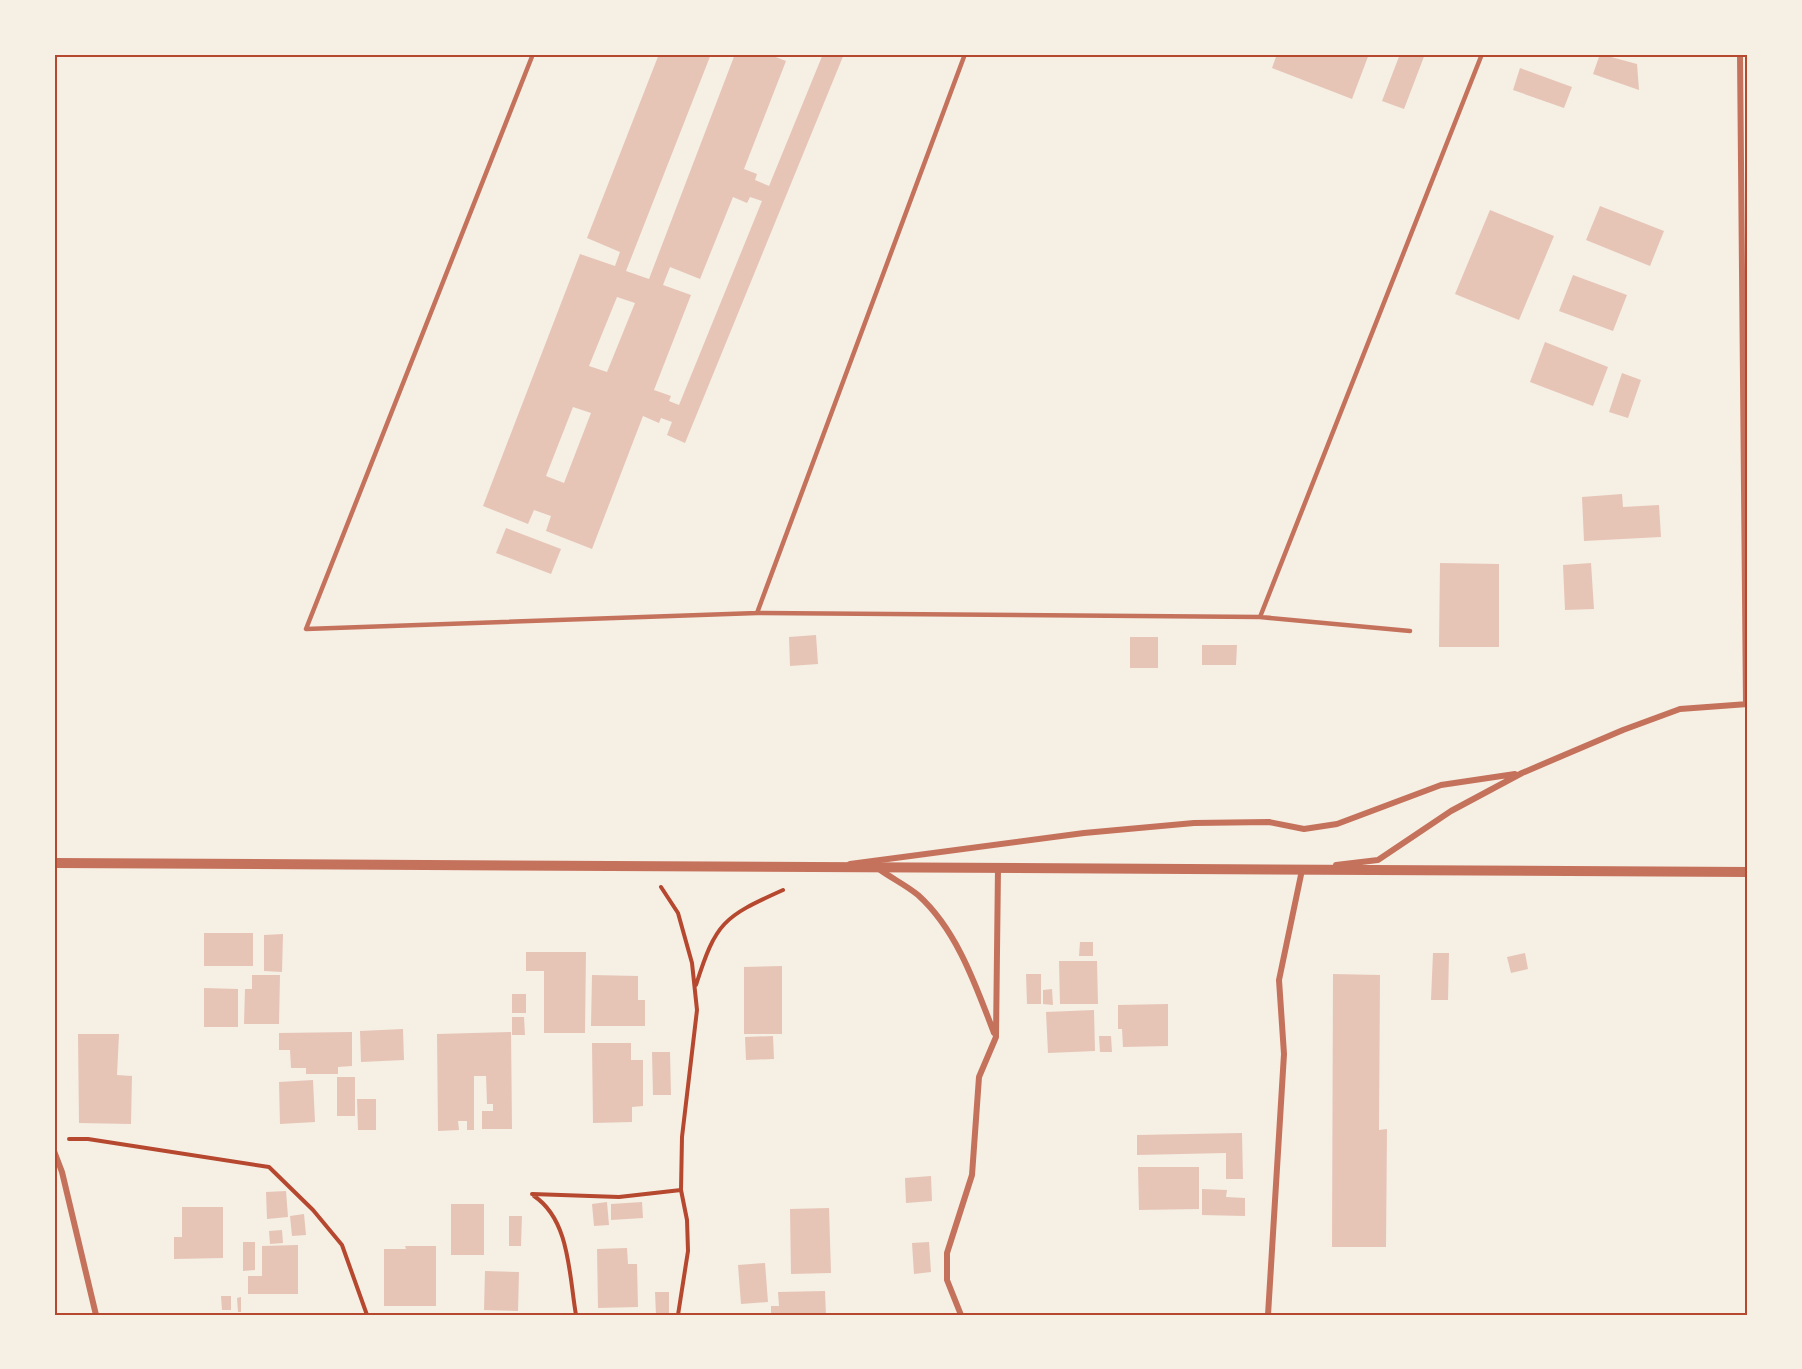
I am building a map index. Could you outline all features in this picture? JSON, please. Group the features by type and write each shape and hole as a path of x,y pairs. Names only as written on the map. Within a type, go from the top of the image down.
{"street":[{"path":"1300,870 1378,860 1451,811 1522,773 1623,730 1680,709 1747,704 1740,54"},
{"path":"834,867 867,860 1084,833 1194,823 1269,822 1304,829 1337,824 1441,785 1522,773"},
{"path":"54,863 1748,872"},
{"path":"876,867 918,895 948,932 975,982 996,1037"},
{"path":"961,1315 947,1280 947,1253 972,1175 979,1077 996,1037 998,868"},
{"path":"1268,1315 1284,1054 1279,980 1300,870"},
{"path":"54,1151 62,1172 96,1315"}],"lane":[{"path":"533,54 306,628 757,613 1260,617 1410,631"},
{"path":"757,613 965,54"},
{"path":"1260,617 1482,54"}],"path":[{"path":"624,866 662,887 678,913 692,963 698,1010 682,1137 681,1190 687,1220 688,1251 678,1315"},
{"path":"695,988 710,942 728,918 793,886"},
{"path":"65,1139 88,1139 268,1167 314,1210 342,1245 367,1315"},
{"path":"576,1315 560,1231 547,1205 532,1194 619,1197 681,1190"}],"building":[{"path":"659,54 711,54 626,271 649,279 735,54 768,54 786,61 744,169 757,174 755,180 769,186 823,54 844,54 685,443 667,435 672,422 661,418 659,423 643,416 592,549 546,531 551,516 534,510 528,524 483,506 580,254 615,266 620,252 587,238","holes":["733,197 747,203 750,197 762,201 679,405 669,401 671,396 654,390 691,295 663,285 670,267 700,279","617,297 635,303 607,372 589,366","573,407 591,413 564,483 546,476"]},
{"path":"1277,54 1369,54 1352,99 1272,68"},
{"path":"1400,54 1425,54 1404,109 1382,101"},
{"path":"1600,54 1637,64 1639,90 1593,74"},
{"path":"1520,68 1572,87 1564,108 1513,90"},
{"path":"1600,206 1664,231 1650,266 1586,240"},
{"path":"1490,210 1554,236 1519,320 1455,294"},
{"path":"1573,275 1627,295 1613,331 1559,311"},
{"path":"1545,342 1608,367 1593,406 1530,382"},
{"path":"1622,373 1641,380 1628,418 1609,412"},
{"path":"1622,494 1623,507 1659,505 1661,537 1584,541 1582,497"},
{"path":"506,528 561,549 551,574 496,553"},
{"path":"1440,563 1499,564 1499,647 1439,647"},
{"path":"1591,563 1594,609 1565,610 1563,565"},
{"path":"816,635 818,664 790,666 789,637"},
{"path":"1130,637 1158,637 1158,668 1130,668"},
{"path":"1202,645 1237,645 1236,665 1202,665"},
{"path":"204,933 253,933 253,966 204,966"},
{"path":"283,934 282,972 264,971 264,935"},
{"path":"1080,942 1093,942 1093,956 1079,956"},
{"path":"526,952 586,952 585,1033 544,1033 544,971 526,971"},
{"path":"1433,953 1449,953 1448,1000 1431,1000"},
{"path":"1525,953 1528,969 1511,973 1507,957"},
{"path":"1059,961 1097,961 1098,1004 1060,1004"},
{"path":"782,966 782,1034 744,1034 744,967"},
{"path":"1026,974 1041,974 1041,1004 1027,1004"},
{"path":"1333,974 1380,975 1379,1130 1387,1129 1386,1247 1332,1247"},
{"path":"252,975 280,975 279,1024 244,1024 245,989 252,989"},
{"path":"592,975 638,976 638,1000 645,1000 645,1026 591,1026"},
{"path":"204,988 238,989 238,1027 204,1027"},
{"path":"1052,989 1053,1005 1043,1004 1043,990"},
{"path":"512,994 526,994 526,1013 512,1013"},
{"path":"1168,1004 1168,1046 1123,1047 1122,1029 1118,1029 1118,1005"},
{"path":"1094,1010 1095,1051 1048,1053 1046,1012"},
{"path":"512,1017 524,1017 525,1035 512,1035"},
{"path":"403,1029 404,1060 361,1062 360,1031"},
{"path":"352,1032 352,1066 338,1067 338,1074 306,1074 306,1068 291,1068 290,1050 279,1050 279,1033"},
{"path":"511,1032 512,1129 482,1129 482,1111 493,1111 493,1104 487,1104 486,1076 474,1076 474,1130 467,1130 467,1121 458,1121 459,1130 438,1131 437,1034"},
{"path":"78,1034 119,1034 117,1075 132,1076 131,1124 79,1123"},
{"path":"773,1036 774,1059 746,1060 745,1037"},
{"path":"1099,1036 1111,1036 1112,1052 1100,1052"},
{"path":"592,1043 631,1043 631,1060 643,1060 643,1106 632,1107 632,1122 593,1123"},
{"path":"652,1052 670,1052 671,1095 653,1095"},
{"path":"337,1077 355,1077 355,1116 337,1116"},
{"path":"313,1080 315,1122 280,1124 279,1082"},
{"path":"357,1099 376,1099 376,1130 358,1130"},
{"path":"1242,1133 1243,1179 1226,1179 1226,1153 1137,1155 1137,1135"},
{"path":"1138,1167 1199,1167 1199,1209 1139,1210"},
{"path":"931,1176 932,1201 906,1203 905,1178"},
{"path":"1202,1189 1227,1190 1226,1197 1245,1198 1245,1216 1202,1215"},
{"path":"286,1191 288,1217 267,1219 266,1192"},
{"path":"607,1202 609,1225 594,1226 592,1204"},
{"path":"642,1202 643,1218 611,1220 611,1204"},
{"path":"451,1204 484,1204 484,1255 451,1255"},
{"path":"182,1207 223,1207 223,1258 174,1259 174,1237 182,1237"},
{"path":"829,1208 831,1273 791,1274 790,1209"},
{"path":"304,1214 306,1235 292,1236 290,1216"},
{"path":"509,1216 522,1216 521,1246 509,1246"},
{"path":"282,1230 283,1243 270,1244 269,1231"},
{"path":"243,1242 255,1242 255,1270 243,1271"},
{"path":"929,1242 931,1272 914,1274 912,1243"},
{"path":"298,1245 298,1294 248,1294 248,1276 262,1276 262,1246"},
{"path":"405,1246 436,1246 436,1306 384,1306 384,1249 406,1249"},
{"path":"627,1248 628,1264 637,1264 638,1307 598,1308 597,1249"},
{"path":"765,1263 768,1302 741,1304 738,1265"},
{"path":"485,1271 519,1272 518,1311 484,1310"},
{"path":"825,1291 826,1315 771,1315 771,1306 779,1306 778,1292"},
{"path":"655,1292 669,1292 669,1315 656,1315"},
{"path":"221,1296 231,1296 231,1310 222,1310"},
{"path":"241,1297 241,1312 238,1312 237,1298"}]}
